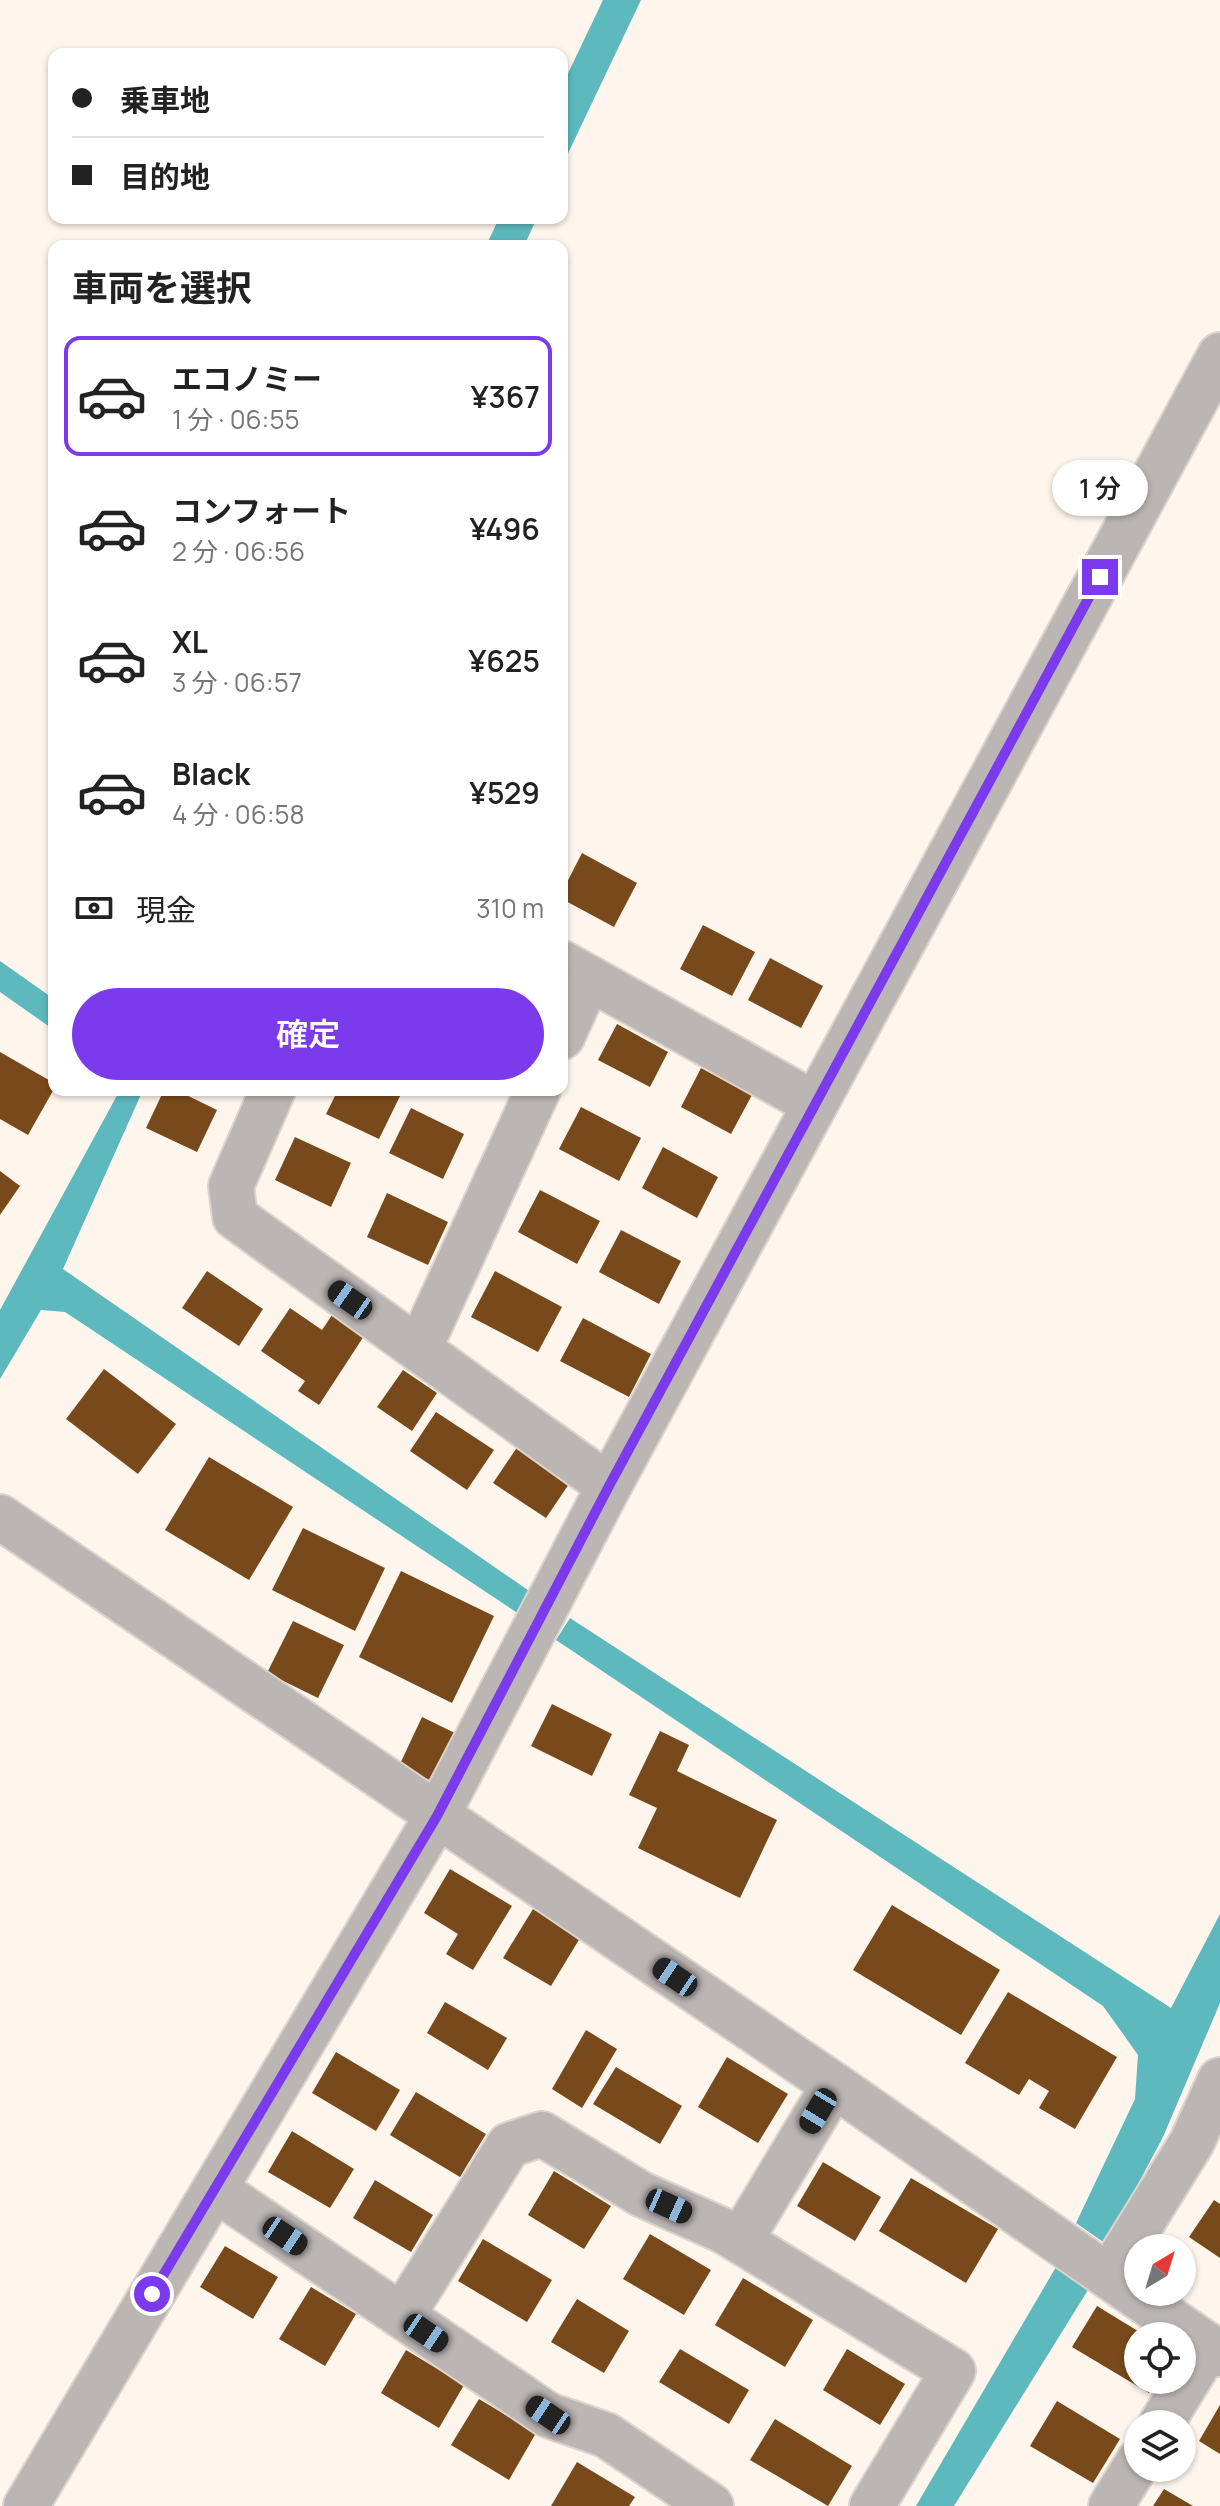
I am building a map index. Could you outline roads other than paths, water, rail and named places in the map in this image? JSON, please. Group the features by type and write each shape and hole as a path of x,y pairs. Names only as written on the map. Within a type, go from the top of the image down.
{"street":[{"path":"26,2506 437,1816 609,1486 1220,355"},
{"path":"568,1008 576,970 815,1104"},
{"path":"270,1096 231,1186 235,1217 609,1486"},
{"path":"419,1349 535,1096"},
{"path":"0,1517 834,2085 1214,2350 1171,2410"},
{"path":"1109,2276 1192,2142 1220,2080"},
{"path":"740,2241 834,2085"},
{"path":"402,2316 509,2145 542,2134 641,2194 724,2231 953,2371 872,2506"},
{"path":"215,2189 548,2415 606,2435 711,2506"},
{"path":"1111,2506 1126,2482"}],"water":[{"path":"603,0 641,0 568,153 568,73"},
{"path":"496,224 534,224 527,240 489,240"},
{"path":"0,961 48,995 48,1026 0,992"},
{"path":"117,1096 140,1096 63,1269 538,1597 525,1618 65,1312 41,1310 0,1379 0,1310"},
{"path":"570,1618 1171,2008 1220,1914 1220,2003 1163,2137 1106,2244 1076,2223 1135,2099 1138,2055 1103,2006 556,1640"},
{"path":"1056,2267 1088,2290 954,2506 916,2506"}]}
